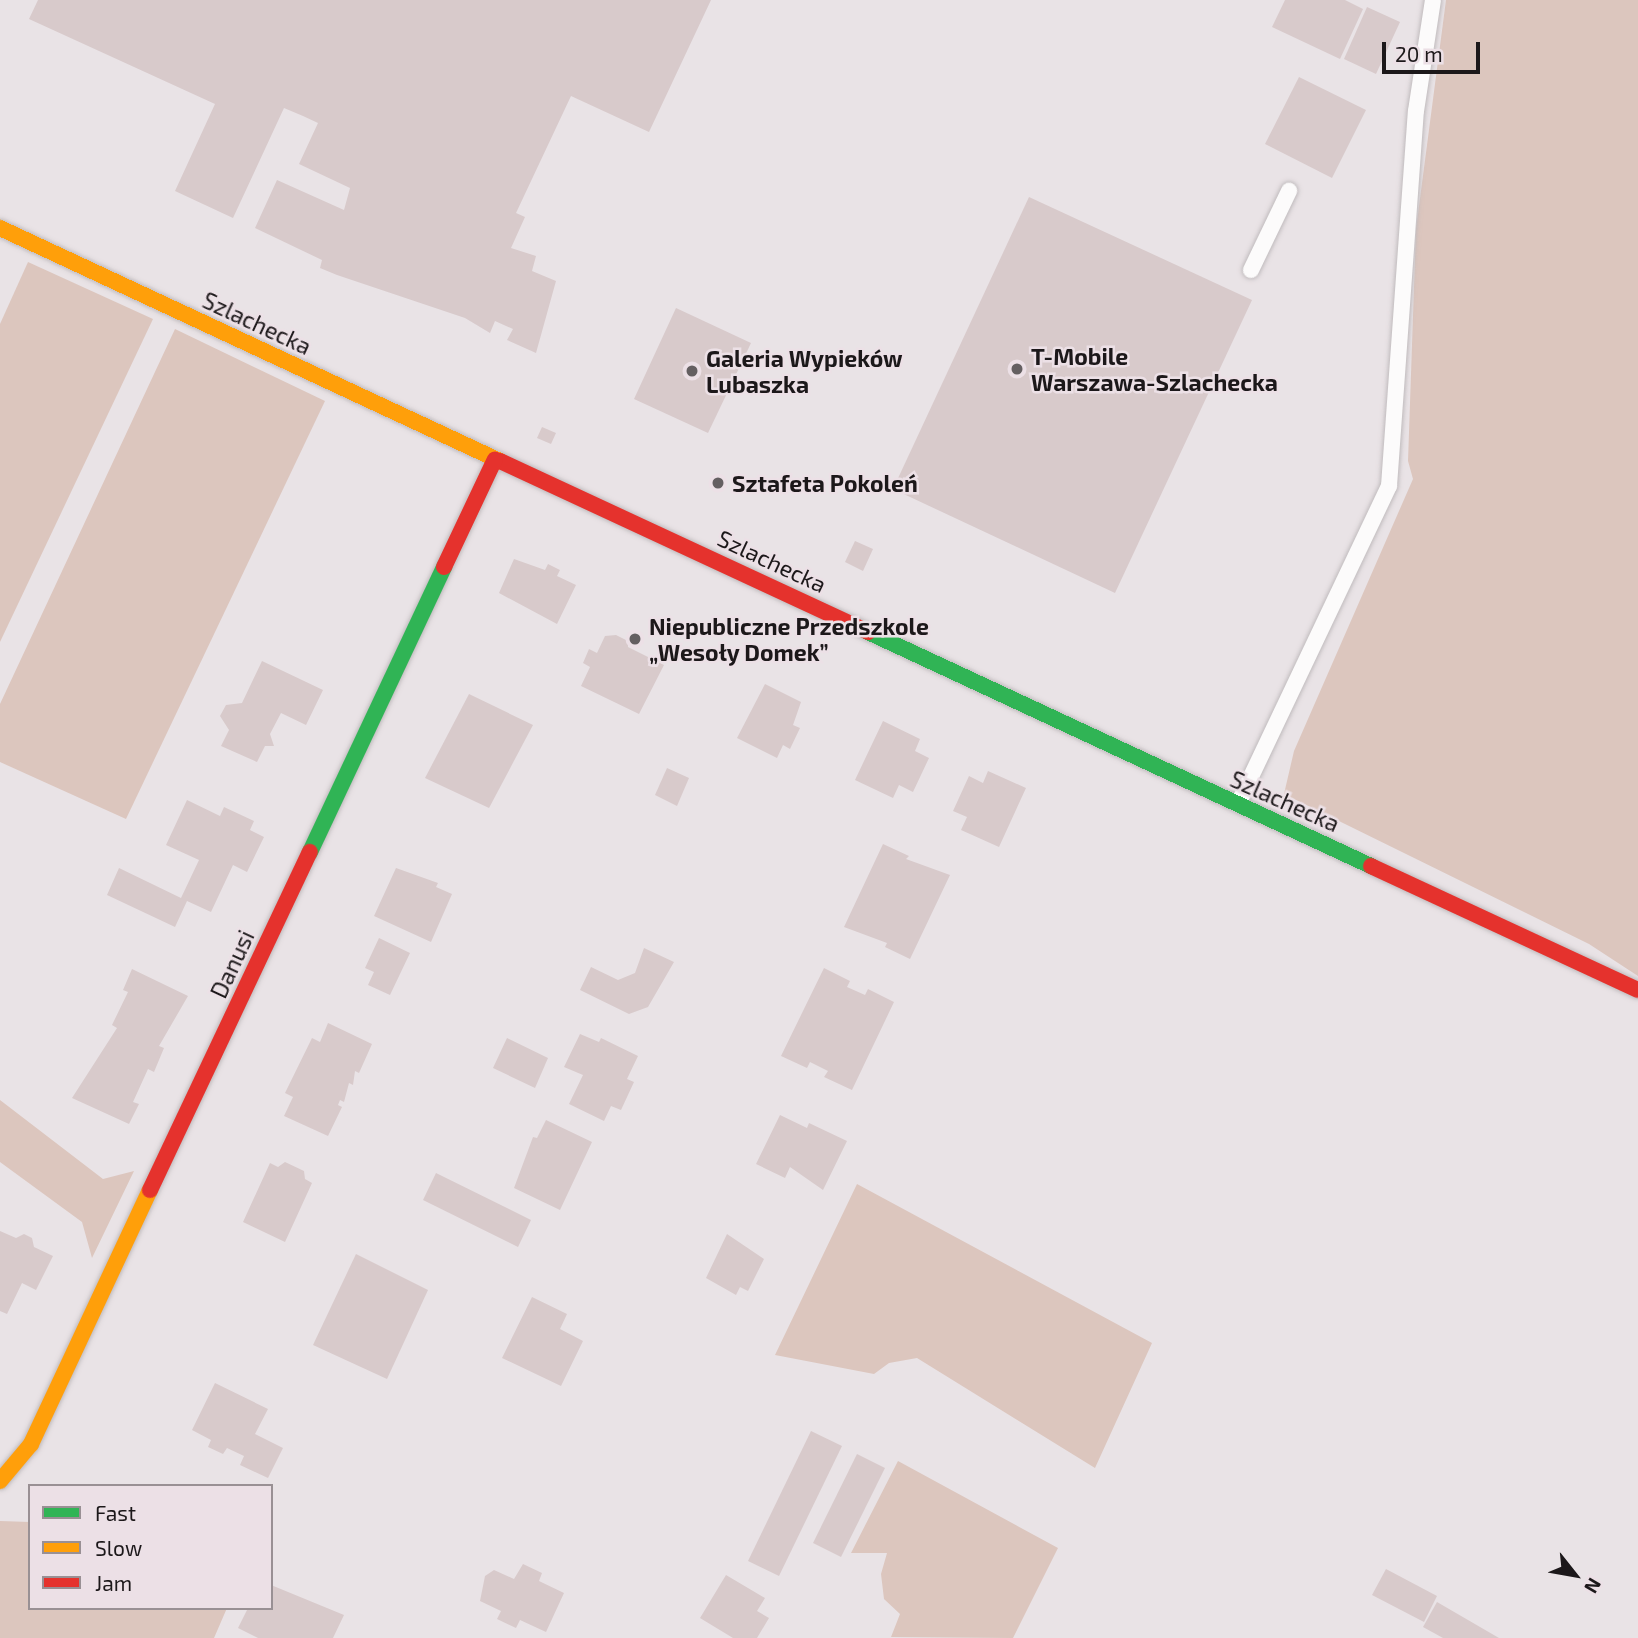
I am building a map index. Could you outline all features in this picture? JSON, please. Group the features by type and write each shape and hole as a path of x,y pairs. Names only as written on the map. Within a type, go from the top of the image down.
{"street":[{"name":"Szlachecka","path":"0,228 1638,990"},
{"name":"Danusi","path":"0,1481 31,1444 495,460"}],"lane":[{"path":"1238,804 1389,486 1416,111 1433,0"},
{"path":"1251,270 1289,191"}],"shaded area":[{"path":"1446,0 1638,0 1638,976 1589,944 1284,794 1294,751 1413,479 1408,461 1416,229"},
{"path":"28,262 153,319 0,642 0,324"},
{"path":"175,329 325,401 126,819 0,762 0,704"},
{"path":"0,1100 103,1179 134,1171 92,1258 82,1222 0,1162"},
{"path":"857,1184 1152,1343 1095,1468 917,1358 889,1363 874,1374 775,1355"},
{"path":"898,1461 1058,1548 1013,1638 891,1637 900,1614 884,1599 881,1574 887,1553 851,1553"},
{"path":"0,1521 28,1522 28,1610 226,1610 214,1638 0,1638"}],"building":[{"path":"38,0 711,0 649,132 571,96 516,213 525,217 511,248 536,256 532,271 556,281 536,353 507,340 513,329 495,321 490,333 465,318 337,275 320,268 322,260 255,228 277,180 344,210 350,188 299,164 318,123 303,116 284,108 233,218 175,191 215,104 29,19"},
{"path":"1285,0 1345,0 1363,9 1340,59 1272,27"},
{"path":"1367,7 1400,22 1376,74 1344,59"},
{"path":"1299,77 1366,110 1332,178 1265,144"},
{"path":"1029,197 1252,300 1115,593 893,489"},
{"path":"676,308 751,343 708,433 634,399"},
{"path":"542,427 556,433 551,444 537,438"},
{"path":"855,541 873,549 863,571 845,562"},
{"path":"514,559 545,570 548,564 560,570 557,576 576,585 557,624 499,593"},
{"path":"616,635 628,641 628,647 664,665 639,714 581,686 590,667 583,663 589,649 597,653 605,636"},
{"path":"262,661 323,690 306,725 281,713 270,734 274,746 265,746 257,762 221,746 229,730 220,716 226,705 242,703"},
{"path":"765,684 801,702 793,725 800,728 790,749 783,745 777,758 737,738"},
{"path":"469,694 533,725 489,808 425,778"},
{"path":"883,721 920,739 915,751 929,758 913,792 899,785 893,798 855,780"},
{"path":"667,768 689,778 677,806 655,795"},
{"path":"988,771 1026,788 999,847 961,830 967,817 953,811 969,776 983,783"},
{"path":"187,800 220,816 224,807 254,821 250,830 264,837 247,872 233,865 211,912 187,901 175,927 107,895 119,868 181,898 199,860 166,845"},
{"path":"883,844 909,856 906,859 950,875 910,959 885,947 887,943 844,927"},
{"path":"396,868 438,883 436,887 452,894 431,942 374,916"},
{"path":"379,938 410,953 390,995 368,985 374,972 365,968"},
{"path":"644,948 674,962 648,1007 629,1014 580,990 591,967 618,980 635,973"},
{"path":"824,968 850,981 847,987 865,995 868,989 894,1002 852,1090 824,1077 828,1071 810,1062 807,1068 781,1056"},
{"path":"132,969 188,996 159,1046 164,1048 154,1072 148,1069 133,1102 139,1104 129,1124 72,1098 117,1028 112,1025 128,992 123,990"},
{"path":"328,1023 372,1044 359,1073 355,1071 353,1085 349,1083 344,1102 340,1100 338,1105 342,1107 328,1136 284,1116 293,1097 285,1093 312,1038 320,1042"},
{"path":"580,1034 599,1042 601,1038 638,1056 627,1079 634,1082 621,1110 611,1106 604,1121 569,1104 583,1075 564,1067"},
{"path":"507,1038 548,1058 535,1088 493,1068"},
{"path":"780,1115 807,1128 809,1123 847,1141 823,1190 790,1167 785,1178 756,1164"},
{"path":"546,1120 592,1142 560,1210 514,1188 533,1137 537,1138"},
{"path":"285,1162 304,1171 305,1179 312,1183 285,1242 243,1222 270,1163 278,1167"},
{"path":"436,1173 531,1220 518,1247 423,1200"},
{"path":"0,1231 16,1238 24,1234 32,1238 34,1247 53,1256 36,1290 22,1283 7,1314 0,1311"},
{"path":"727,1234 764,1259 748,1291 740,1287 736,1295 706,1278"},
{"path":"356,1254 428,1290 387,1379 313,1345"},
{"path":"532,1297 567,1314 560,1329 583,1341 561,1386 502,1358"},
{"path":"215,1383 268,1409 255,1434 283,1448 268,1478 240,1465 244,1456 227,1448 223,1454 208,1447 211,1440 192,1430"},
{"path":"811,1431 842,1446 779,1576 748,1561"},
{"path":"857,1454 885,1468 841,1557 813,1543"},
{"path":"523,1564 542,1573 539,1581 564,1593 546,1632 520,1620 516,1628 497,1619 501,1611 480,1601 485,1576 494,1570 514,1579"},
{"path":"1386,1569 1437,1596 1424,1622 1372,1595"},
{"path":"726,1575 765,1598 757,1611 769,1618 757,1638 733,1638 700,1618"},
{"path":"273,1586 344,1615 333,1638 258,1638 238,1628 247,1610 273,1610"},
{"path":"1437,1602 1499,1638 1443,1638 1423,1627"}],"traffic: fast":[{"path":"310,852 444,567"},
{"path":"868,632 1371,866"}],"traffic: slow":[{"path":"0,228 500,461"},
{"path":"0,1481 31,1444 150,1190"}],"traffic: jam":[{"path":"444,567 495,459"},
{"path":"500,461 868,632"},
{"path":"150,1190 310,852"},
{"path":"1371,866 1638,990"}],"place":[{"name":"T-Mobile Warszawa-Szlachecka","path":"1017,369"},
{"name":"Galeria Wypieków Lubaszka","path":"692,371"},
{"name":"Sztafeta Pokoleń","path":"718,483"},
{"name":"Niepubliczne Przedszkole „Wesoły Domek”","path":"635,639"}]}
